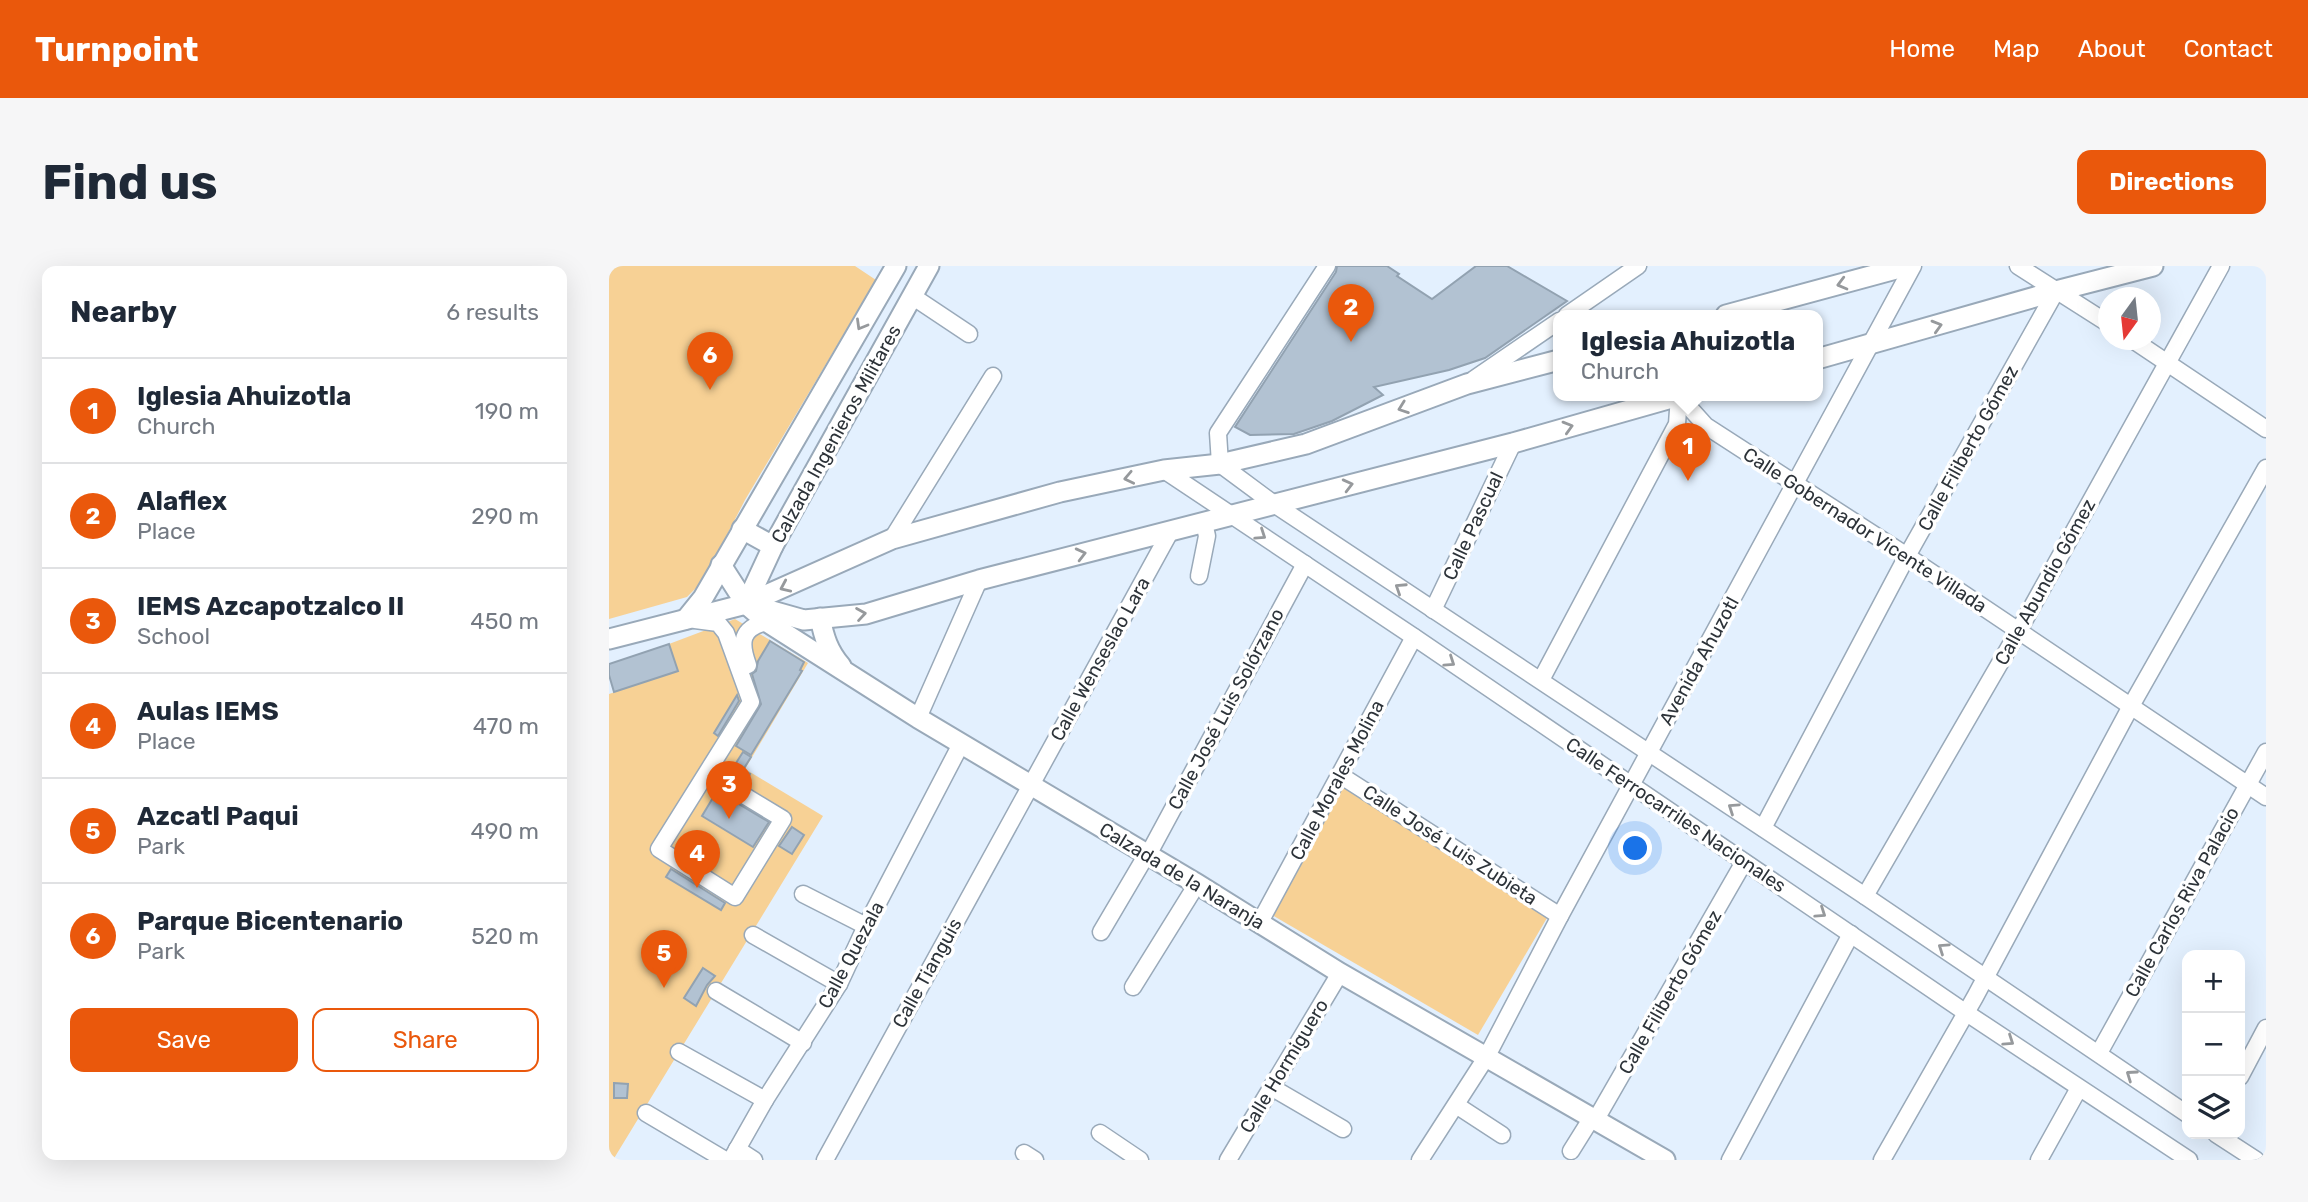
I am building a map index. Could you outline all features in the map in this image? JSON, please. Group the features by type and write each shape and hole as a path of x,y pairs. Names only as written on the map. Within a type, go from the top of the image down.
{"main road":[{"name":"Calzada Ingenieros Militares","path":"687,619 703,598 896,266"},
{"name":"Calzada Ingenieros Militares","path":"746,604 773,546 929,266"},
{"path":"1744,310 1907,266"},
{"path":"1823,358 2153,266"},
{"path":"609,639 746,604 892,539 1060,492 1164,470 1220,464 1306,444 1467,384 1553,362"},
{"path":"746,604 812,619 866,614 979,580 1513,443 1663,401"},
{"path":"741,529 773,546"},
{"name":"Calzada de la Naranja","path":"721,565 746,604 767,622 918,718 1260,922 1340,973 1663,1160"},
{"path":"800,643 797,633 812,619"},
{"path":"812,619 831,654 846,672"}],"street":[{"path":"1220,464 1218,433 1327,266"},
{"path":"1574,310 1638,266"},
{"name":"Avenida Ahuzotl","path":"1420,1160 1486,1056 1913,266"},
{"path":"2018,266 2098,317"},
{"name":"Calle Abundio Gómez","path":"1865,896 2018,632 2221,266"},
{"name":"Calle Filiberto Gómez","path":"1763,828 1907,556 2056,291"},
{"path":"912,296 969,334"},
{"path":"1467,384 1553,325"},
{"path":"2149,350 2266,429"},
{"path":"892,539 993,376"},
{"path":"1541,680 1677,424 1680,401"},
{"name":"Calle Gobernador Vicente Villada","path":"1685,401 1706,426 1907,556 2266,797"},
{"name":"Calle Pascual","path":"1433,610 1513,443"},
{"name":"Calle Ferrocarriles Nacionales","path":"1220,464 1274,504 1986,976 2182,1111"},
{"path":"1882,1160 1986,976 2131,706 2266,468"},
{"name":"Calle Ferrocarriles Nacionales","path":"1164,470 1965,1012 2189,1160"},
{"path":"1199,576 1207,536 1204,523"},
{"name":"Calle Wenseslao Lara","path":"1030,785 1170,532"},
{"name":"Calle José Luis Solórzano","path":"1101,932 1147,855 1305,564"},
{"path":"918,718 979,580"},
{"path":"687,619 719,623 726,633 751,702"},
{"path":"707,773 783,819 735,897 659,849 751,702 752,678 741,647 748,631 757,624 767,622"},
{"name":"Calle Morales Molina","path":"1260,922 1414,637"},
{"name":"Calle Quezala","path":"731,1156 839,984 866,926 961,744"},
{"name":"Calle Carlos Riva Palacio","path":"2099,1053 2266,752"},
{"name":"Calle José Luis Zubieta","path":"1340,775 1560,916"},
{"name":"Calle Tianguis","path":"825,1160 1030,785"},
{"name":"Calle Filiberto Gómez","path":"1570,1151 1593,1120 1744,862"},
{"path":"1133,988 1197,884"},
{"path":"803,894 866,926"},
{"path":"1730,1160 1851,934"},
{"path":"753,935 839,984"},
{"name":"Calle Hormiguero","path":"1228,1160 1340,973"},
{"path":"716,991 803,1043"},
{"path":"2241,1076 2266,1028"},
{"path":"679,1052 765,1100"},
{"path":"1271,1087 1343,1129"},
{"path":"2039,1160 2079,1088"},
{"path":"1457,1104 1502,1135"},
{"path":"646,1112 731,1156 754,1160"},
{"path":"1100,1133 1140,1160"},
{"path":"2224,1139 2256,1160"}],"shaded area":[{"path":"609,266 855,266 876,280 745,500 703,581 687,597 609,619"},
{"path":"735,619 808,663 745,769 823,816 613,1160 609,1160 609,694 677,671 669,644"},
{"path":"1342,784 1547,918 1478,1035 1272,915"}],"building":[{"path":"1337,266 1387,266 1399,274 1397,276 1432,299 1476,266 1507,266 1567,301 1485,358 1449,370 1374,387 1383,395 1332,421 1294,434 1250,435 1235,427 1336,272"},
{"path":"770,641 804,662 800,670 802,671 751,755 736,746 761,704 752,674"},
{"path":"669,644 678,671 614,692 609,664"},
{"path":"737,695 739,701 718,736 714,733"},
{"path":"743,752 751,757 743,770 750,774 745,784 729,774"},
{"path":"717,791 769,822 753,847 702,816"},
{"path":"792,827 804,835 792,854 779,846"},
{"path":"685,842 700,851 695,859 680,850"},
{"path":"671,869 725,903 721,910 666,877"},
{"path":"703,968 715,976 696,1006 684,998"},
{"path":"614,1083 628,1084 627,1098 614,1098"}],"place":[{"name":"Alaflex","path":"1351,342"},
{"name":"Parque Bicentenario","path":"710,390"},
{"name":"Iglesia Ahuizotla","path":"1688,481"},
{"name":"IEMS Azcapotzalco II","path":"729,819"},
{"name":"Aulas IEMS","path":"697,888"},
{"name":"Azcatl Paqui","path":"664,988"}]}
